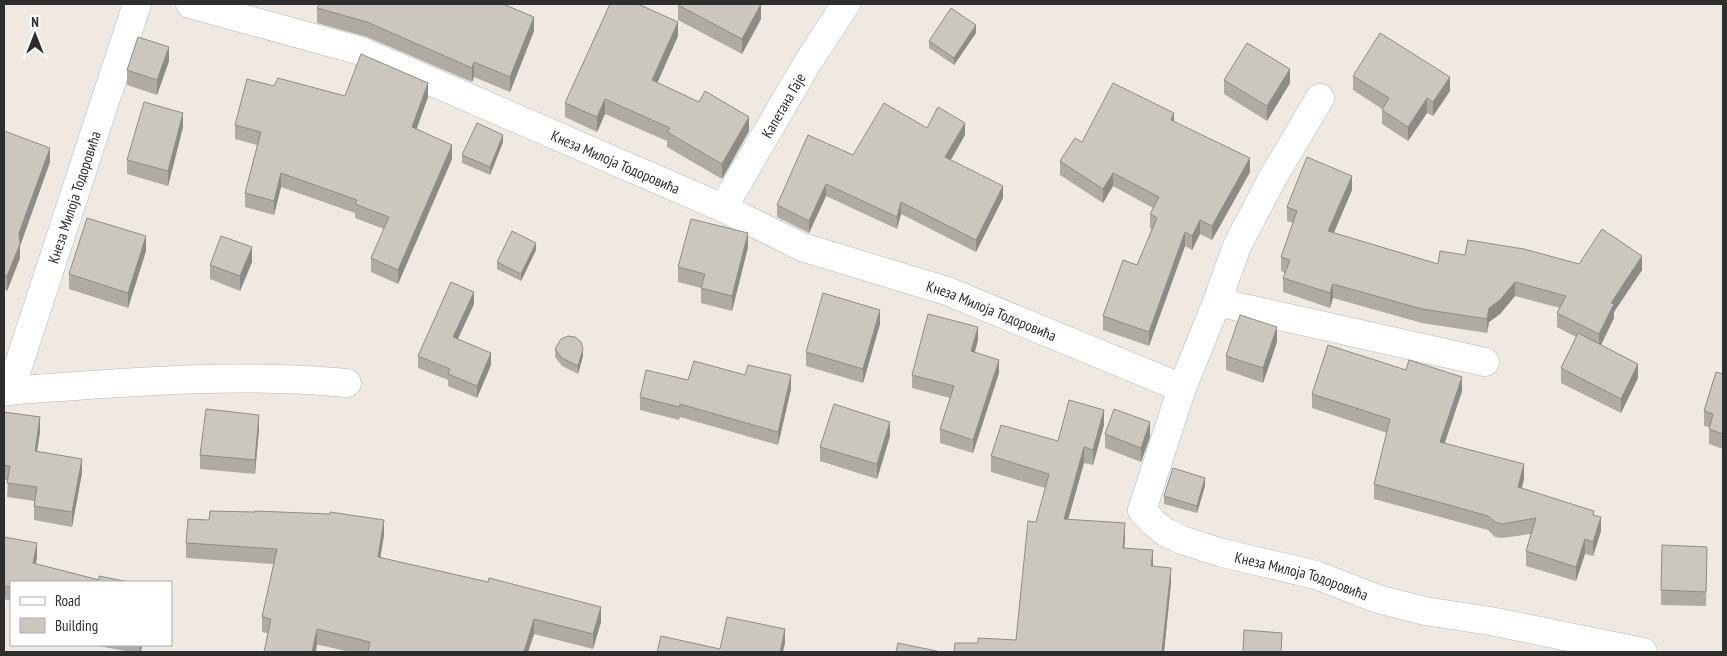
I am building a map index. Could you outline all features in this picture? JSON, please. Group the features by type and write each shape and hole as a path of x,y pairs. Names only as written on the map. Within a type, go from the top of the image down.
{"street":[{"name":"Кнеза Милоја Тодоровића","path":"137,4 7,391 197,379 314,380 347,383"},
{"name":"Кнеза Милоја Тодоровића","path":"190,4 361,51 722,208 802,247 947,291 1182,388 1142,510 1165,532 1182,540 1222,553 1316,575 1378,599 1425,611 1490,621 1642,652"},
{"name":"Капетана Гаје","path":"722,208 808,62 846,4"},
{"path":"1182,388 1217,302 1237,246 1253,213 1320,98"},
{"path":"1217,302 1485,362"}],"building":[{"path":"320,4 503,4 534,17 510,77 474,62 472,68 367,22 317,8"},
{"path":"610,4 638,4 678,22 652,80 699,102 705,91 749,117 722,164 667,132 670,128 605,99 597,117 565,103"},
{"path":"679,4 761,4 742,39"},
{"path":"951,8 976,25 954,58 929,41"},
{"path":"1380,33 1450,77 1433,102 1427,98 1408,127 1382,110 1389,98 1353,76"},
{"path":"138,37 169,47 157,80 127,70"},
{"path":"1247,43 1290,69 1267,106 1224,80"},
{"path":"361,54 428,83 412,127 452,145 398,270 371,258 389,217 355,204 357,200 281,173 274,201 245,193 261,132 235,125 247,79 274,86 278,78 345,96"},
{"path":"1113,83 1174,113 1171,120 1250,158 1212,226 1200,220 1192,236 1185,232 1149,332 1103,316 1123,260 1137,265 1157,218 1150,214 1159,197 1113,173 1103,189 1060,161 1075,138 1082,142"},
{"path":"144,102 183,113 168,171 127,160"},
{"path":"884,103 927,128 938,107 965,123 945,157 1003,186 976,240 901,202 897,217 826,184 809,221 777,205 808,135 853,155"},
{"path":"477,123 503,135 490,167 462,155"},
{"path":"4,131 50,148 19,233 20,244 7,276 4,275"},
{"path":"1307,157 1352,176 1328,231 1438,264 1440,251 1465,255 1468,240 1524,249 1579,264 1602,229 1642,256 1611,303 1614,304 1599,334 1557,313 1566,296 1515,282 1500,300 1489,308 1487,319 1422,309 1333,284 1330,293 1283,278 1290,260 1281,257 1297,211 1287,207"},
{"path":"87,218 146,236 128,293 69,274"},
{"path":"691,219 748,233 732,296 701,288 705,274 678,267"},
{"path":"512,231 536,243 521,274 497,262"},
{"path":"221,236 252,247 240,276 210,265"},
{"path":"451,282 474,292 453,337 491,353 477,386 448,374 450,369 418,356"},
{"path":"823,293 880,310 863,369 806,352"},
{"path":"928,314 978,327 971,351 999,360 973,440 940,429 954,386 912,375"},
{"path":"1240,315 1277,327 1263,368 1226,356"},
{"path":"1578,333 1638,364 1621,399 1561,368"},
{"path":"568,336 575,337 581,342 583,349 578,366 562,358 555,349 561,339"},
{"path":"1328,345 1406,370 1409,360 1462,377 1440,442 1524,464 1518,487 1594,511 1593,515 1601,517 1593,542 1585,539 1576,567 1526,551 1536,518 1502,524 1495,522 1488,516 1374,484 1390,419 1312,394"},
{"path":"694,361 745,375 748,365 791,375 778,432 680,404 679,407 640,397 646,370 688,380"},
{"path":"1716,372 1723,374 1723,434 1709,429 1713,414 1704,411"},
{"path":"1069,400 1104,410 1093,450 1084,447 1064,519 1125,523 1123,548 1153,550 1151,566 1171,568 1162,652 954,652 955,643 978,643 978,638 1016,640 1028,521 1036,522 1049,474 991,456 1001,425 1058,441"},
{"path":"834,404 890,422 877,464 820,447"},
{"path":"206,409 259,415 255,460 200,455"},
{"path":"1114,409 1150,422 1141,448 1105,434"},
{"path":"4,412 40,417 35,451 82,459 72,512 34,506 37,487 7,483 10,466 4,465"},
{"path":"1173,468 1205,478 1197,506 1164,496"},
{"path":"210,511 330,514 330,512 384,520 378,557 488,582 489,578 601,607 593,634 534,619 524,652 368,652 370,642 317,629 312,652 264,652 271,619 262,617 277,549 186,543 188,519 209,520"},
{"path":"4,537 37,543 33,563 99,580 99,576 124,581 10,581 10,587 4,586"},
{"path":"1662,545 1707,547 1706,592 1661,590"},
{"path":"727,617 785,629 780,652 657,652 661,636 720,649"},
{"path":"1244,630 1282,633 1281,652 1243,652"},
{"path":"898,643 941,652 896,652"}]}
